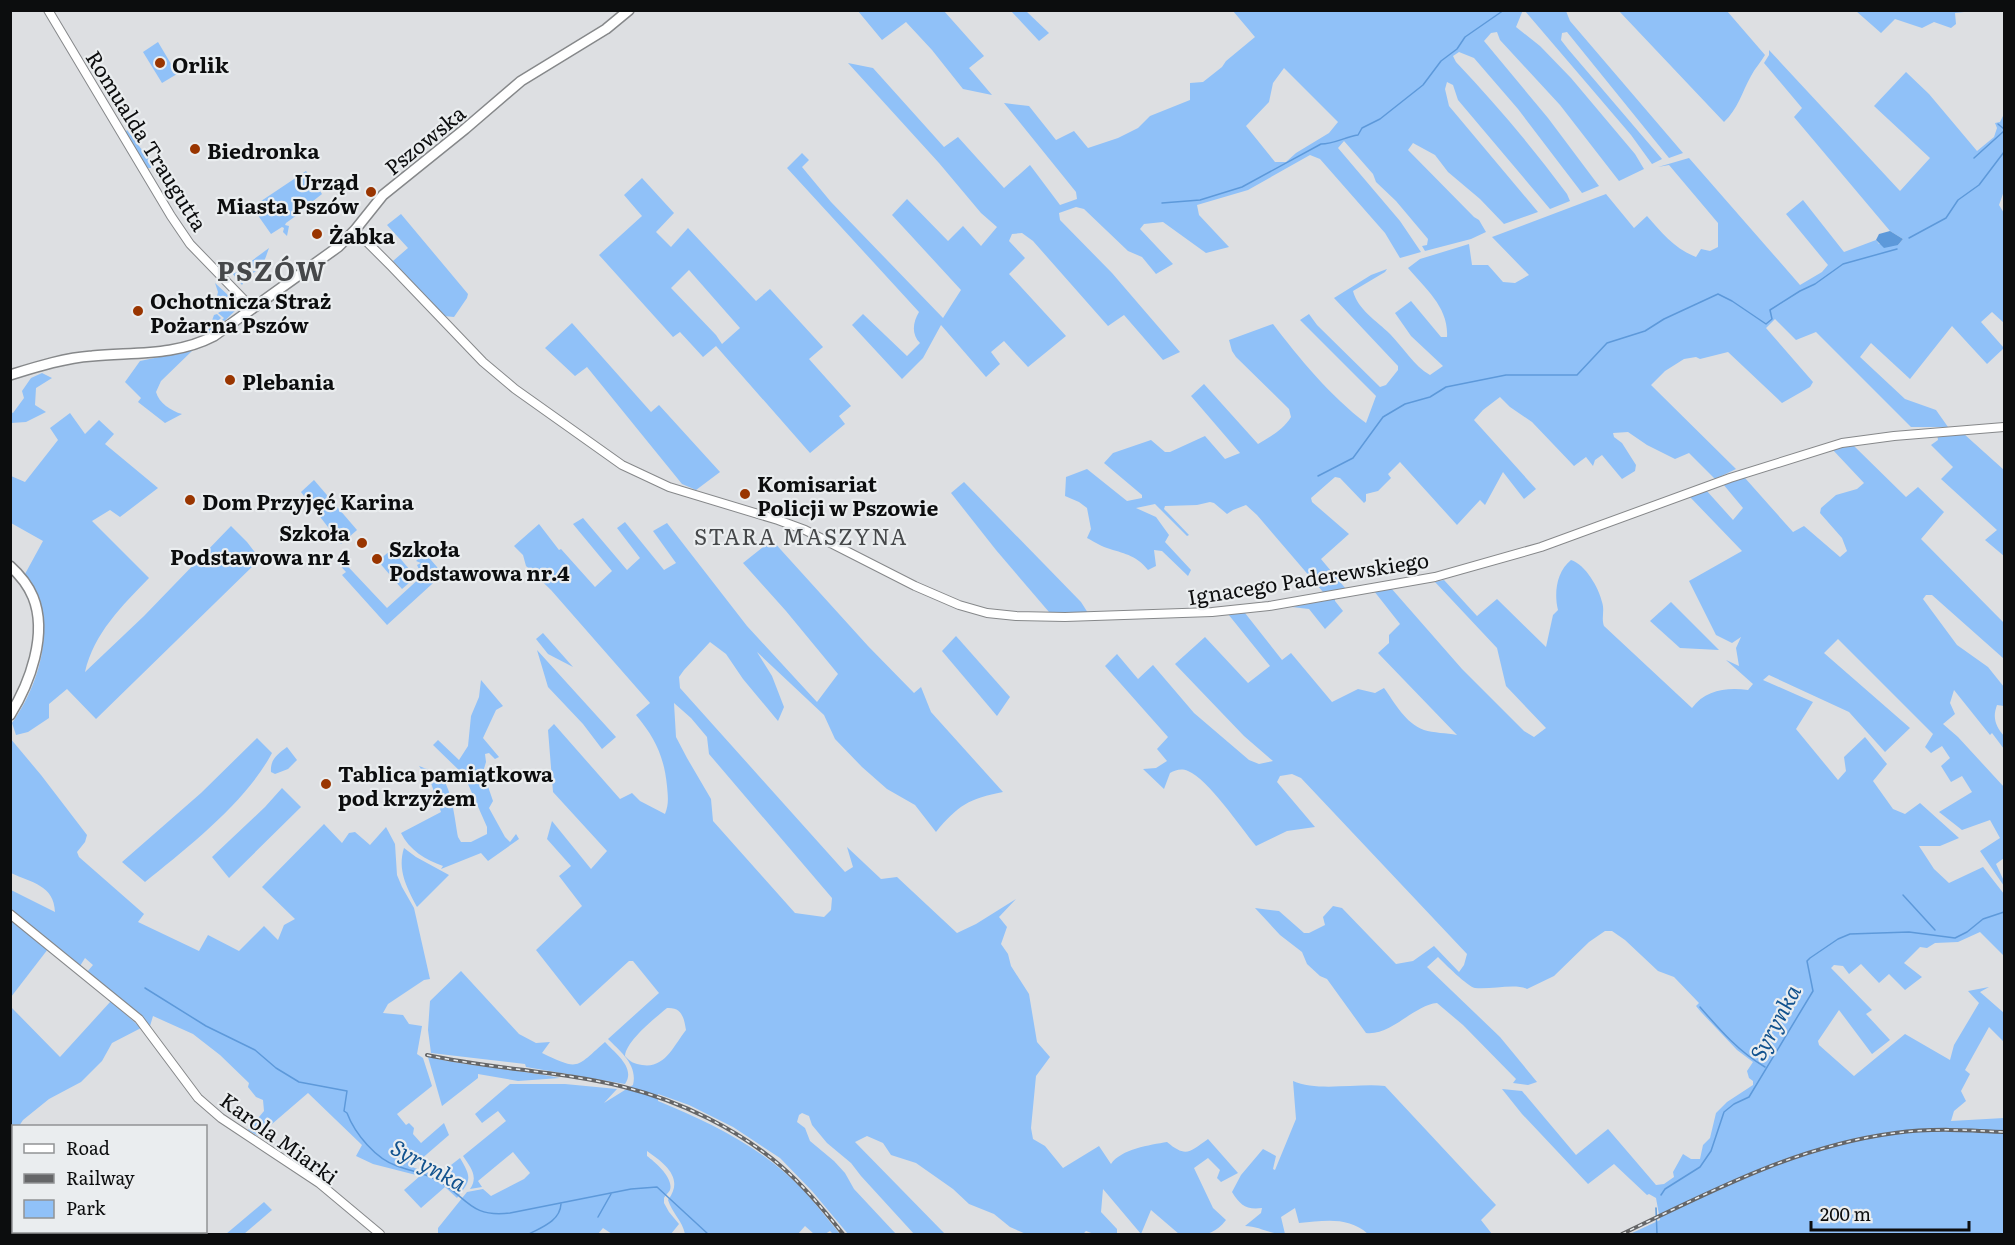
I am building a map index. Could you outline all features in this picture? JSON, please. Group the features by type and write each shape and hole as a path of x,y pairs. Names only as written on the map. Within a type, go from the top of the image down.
{"main road":[{"name":"Pszowska","path":"10,375 90,356 160,353 194,345 214,336 324,258 355,230 383,195 520,81 587,41 629,10"},
{"path":"10,566 29,589 37,618 37,639 30,672 22,694 10,715"}],"street":[{"name":"Romualda Traugutta","path":"48,10 190,244 252,308"},
{"name":"Ignacego Paderewskiego","path":"355,230 483,362 533,402 622,465 669,487 801,529 944,599 976,610 997,614 1065,617 1212,612 1269,606 1435,577 1541,547 1741,474 1842,443 1894,436 2004,427"},
{"name":"Karola Miarki","path":"10,914 139,1019 198,1098 221,1118 319,1184 380,1234"}],"green space":[{"path":"1523,10 1516,27 1540,46 1571,78 1635,154 1644,169 1619,181 1560,105 1500,40 1497,32 1491,33 1484,41 1548,118 1599,186 1582,193 1518,109 1474,58 1459,52 1453,56 1456,62 1527,143 1570,201 1550,209 1458,100 1453,85 1447,82 1445,89 1449,106 1538,212 1504,224 1480,199 1448,172 1435,155 1413,143 1408,150 1479,220 1486,232 1471,239 1425,251 1422,246 1427,245 1428,239 1396,201 1376,182 1373,174 1344,141 1338,148 1400,221 1421,252 1400,258 1385,233 1320,159 1310,155 1248,190 1197,205 1199,215 1229,247 1206,253 1163,222 1144,224 1140,229 1173,264 1156,274 1142,257 1128,251 1084,209 1076,207 1059,213 1060,220 1112,273 1180,352 1163,360 1124,315 1108,326 1033,241 1022,233 1012,234 1009,241 1025,258 1009,274 1066,336 1028,367 1004,341 991,352 1000,364 986,377 941,325 923,358 902,379 852,325 863,314 907,356 920,343 915,336 914,328 919,312 787,168 802,153 809,160 802,167 831,202 943,318 961,290 892,215 907,199 948,241 963,226 981,246 997,227 981,213 848,63 873,68 944,147 958,137 1004,188 1030,165 1060,205 1077,199 1076,192 1004,103 1029,106 1056,140 1074,131 1088,148 1118,138 1138,128 1150,116 1190,100 1190,83 1203,82 1255,37 1233,11","holes":["1284,68 1338,122 1329,133 1296,153 1286,162 1275,162 1246,126 1269,102 1273,83"]},
{"path":"858,11 944,11 984,56 969,68 992,95 963,89 906,22 882,40"},
{"path":"1011,11 1026,11 1049,33 1039,41"},
{"path":"1525,11 1566,11 1570,21 1683,153 1669,158 1567,32 1562,33 1561,40 1568,49 1662,159 1652,164 1631,135"},
{"path":"1619,11 1727,11 1765,55 1736,106 1724,122"},
{"path":"1856,11 1973,11 1955,13 1956,24 1951,28 1934,22 1922,28 1895,19 1881,33"},
{"name":"Orlik","path":"158,42 177,74 162,83 143,52"},
{"path":"1769,50 1900,191 1930,158 1874,106 1906,72 1929,94 1977,151 1994,137 1997,128 1995,123 2000,122 2004,114 2004,191 1999,205 2004,213 2004,323 1992,312 1981,322 2004,348 1987,364 1952,326 1910,379 1871,343 1860,357 1905,399 1936,410 1948,427 1911,427 1816,332 1796,340 1775,319 1766,328 1813,382 1810,387 1782,403 1728,352 1700,359 1696,357 1684,359 1665,371 1651,385 1736,469 1715,479 1689,453 1675,459 1647,445 1628,432 1613,433 1636,465 1635,471 1622,479 1602,455 1595,460 1593,466 1586,457 1574,466 1532,422 1500,397 1474,420 1536,489 1524,499 1503,472 1485,505 1480,500 1457,525 1400,462 1388,474 1391,478 1378,491 1366,494 1364,503 1340,478 1335,477 1311,498 1312,502 1349,534 1321,559 1346,589 1323,592 1246,505 1227,514 1210,502 1197,505 1165,506 1164,509 1189,535 1187,536 1155,504 1136,508 1156,517 1169,535 1165,542 1191,570 1188,576 1162,551 1154,550 1156,566 1148,570 1131,556 1104,547 1087,538 1091,529 1087,508 1065,496 1066,477 1087,469 1127,501 1142,498 1142,495 1104,463 1113,453 1151,440 1165,452 1170,452 1205,436 1225,459 1240,453 1191,396 1204,384 1258,444 1288,422 1291,417 1289,409 1236,357 1229,340 1273,324 1328,389 1366,423 1376,396 1300,320 1309,314 1317,325 1380,387 1386,385 1398,370 1398,366 1334,298 1371,275 1387,269 1353,291 1355,298 1368,315 1390,334 1419,367 1430,375 1443,366 1411,336 1395,313 1411,301 1441,337 1447,337 1447,327 1440,308 1429,291 1408,268 1420,259 1469,244 1472,265 1488,265 1503,282 1515,283 1529,275 1492,237 1606,194 1634,228 1647,216 1663,234 1688,254 1696,257 1701,249 1710,251 1718,247 1718,223 1669,165 1658,167 1689,158 1800,285 1822,272 1828,265 1786,214 1803,200 1844,252 1876,240 1879,244 1898,245 1903,239 1890,231 1794,117 1802,108 1764,63"},
{"path":"127,130 151,162 151,168 145,168 125,133"},
{"path":"306,171 322,194 286,223 285,225 289,226 287,236 282,227 271,234 252,207"},
{"path":"642,178 674,213 656,232 671,247 688,228 756,301 770,289 823,347 809,359 851,406 839,416 845,424 810,453 716,346 703,357 680,332 673,337 599,255 642,216 624,195","holes":["689,270 740,328 722,344 671,288"]},
{"path":"401,214 468,294 454,317 444,316 393,261 408,248 387,225"},
{"path":"269,248 261,266 242,269 242,268"},
{"path":"256,271 246,278 242,285 232,273"},
{"path":"215,283 229,296 226,300 221,299 218,302 217,308 214,308 218,292"},
{"path":"233,299 238,308 216,329 207,334 214,315 217,314 221,318 218,321 220,322 224,318 218,313 231,308 228,304"},
{"path":"572,323 651,412 659,405 720,472 696,490 682,484 587,367 575,376 545,348"},
{"path":"193,350 161,381 156,392 166,406 182,414 165,423 138,402 141,398 125,382 140,361"},
{"path":"42,373 52,378 36,388 35,405 46,412 26,422 11,423 11,412 13,413 24,398 22,391 31,378"},
{"path":"70,413 85,434 99,420 114,434 105,444 158,488 120,517 110,510 92,521 149,578 110,621 95,645 85,672 144,616 231,526 260,559 96,719 67,689 49,704 49,718 28,732 16,735 12,723 31,689 42,649 44,629 42,609 36,591 25,574 43,541 11,523 11,476 25,482 58,440 50,428"},
{"path":"1937,434 1964,434 2004,470 2004,556 1985,540 1997,530 1941,479 1953,467 1931,445 1938,440"},
{"path":"1854,446 1906,497 1918,487 1944,512 1921,539 2004,623 2003,658 1932,595 1926,595 1923,599 1957,645 1988,667 2004,687 2004,706 1997,705 1995,718 2004,736 2004,749 1954,690 1950,703 1955,714 1943,724 2004,787 2004,858 1996,864 2004,886 1980,851 2000,838 1990,820 1962,830 1939,812 1972,792 1962,776 1951,782 1941,766 1950,758 1942,746 1931,753 1925,747 1933,734 1838,639 1824,653 1910,728 1885,752 1849,712 1769,675 1763,680 1813,702 1796,729 1838,780 1846,771 1844,757 1865,737 1887,764 1873,781 1893,809 1905,814 1920,803 1959,838 1940,846 1919,846 1934,869 1949,883 1983,867 2004,894 2004,956 1980,932 1958,942 1935,943 1927,948 1920,947 1904,963 1922,977 1905,990 1889,974 1879,983 1861,964 1849,974 1843,966 1834,965 1831,968 1872,1010 1866,1014 1890,1040 1872,1054 1839,1010 1818,1041 1819,1045 1854,1076 1905,1034 1950,1060 1954,1045 1979,1003 1968,991 1989,987 1980,992 2004,1013 2004,1042 1989,1027 1965,1070 1970,1074 1961,1091 1966,1101 1954,1111 1951,1121 2004,1118 2004,1234 1630,1234 1660,1220 1656,1198 1647,1195 1614,1164 1588,1184 1522,1114 1502,1089 1522,1091 1576,1155 1608,1129 1656,1185 1664,1184 1674,1177 1673,1172 1683,1154 1691,1159 1700,1159 1703,1145 1710,1138 1716,1113 1727,1102 1753,1085 1747,1071 1753,1062 1737,1050 1701,1012 1696,1006 1699,1003 1674,977 1658,971 1612,931 1605,931 1589,942 1554,976 1527,989 1522,987 1475,988 1438,957 1427,967 1500,1037 1537,1082 1528,1085 1513,1083 1516,1079 1463,1025 1437,1003 1420,1009 1384,1030 1366,1033 1327,979 1307,964 1302,952 1280,935 1255,908 1279,911 1304,933 1309,933 1325,925 1323,917 1333,906 1342,908 1396,964 1413,961 1434,946 1459,972 1467,954 1301,778 1292,774 1280,776 1277,782 1315,827 1287,831 1256,846 1224,805 1196,776 1185,770 1174,771 1170,773 1164,789 1143,769 1156,768 1167,761 1157,749 1168,737 1105,666 1117,654 1138,679 1153,665 1194,713 1249,760 1259,764 1273,761 1244,736 1175,664 1205,637 1248,683 1270,666 1228,614 1245,613 1282,660 1291,653 1332,702 1358,689 1375,693 1384,688 1401,712 1417,727 1457,735 1378,653 1389,643 1389,635 1400,624 1374,591 1391,588 1462,669 1524,731 1534,737 1546,728 1506,686 1497,648 1435,582 1444,580 1477,616 1497,599 1546,647 1553,615 1558,610 1556,590 1559,577 1571,560 1586,571 1598,590 1603,605 1604,626 1692,708 1703,697 1717,691 1748,690 1753,684 1726,660 1739,666 1736,648 1741,637 1732,643 1716,635 1689,581 1742,551 1689,496 1706,490 1733,520 1743,508 1723,484 1745,478 1793,532 1804,526 1840,557 1847,551 1842,538 1820,513 1821,508 1836,495 1857,489 1864,483 1832,449"},
{"path":"314,480 357,530 341,544 301,492"},
{"path":"964,482 1081,602 1088,613 1049,612 951,493"},
{"path":"583,518 627,570 640,558 617,528 625,522 664,570 676,563 653,531 667,523 747,626 817,702 838,674 743,563 772,540 914,693 921,687 931,712 1003,792 965,804 936,832 915,805 887,789 862,767 835,739 824,715 757,652 772,676 784,707 778,721 743,679 726,654 710,642 679,677 680,688 845,872 853,867 847,847 881,879 897,877 957,933 1016,899 999,917 1007,927 1001,944 1008,954 1011,966 1029,994 1037,1042 1050,1057 1036,1076 1031,1128 1033,1139 1045,1146 1063,1168 1099,1146 1111,1164 1129,1151 1144,1146 1167,1142 1184,1152 1192,1150 1208,1139 1238,1173 1221,1182 1217,1178 1220,1170 1208,1158 1194,1168 1213,1208 1226,1220 1221,1226 1211,1233 1179,1234 1151,1210 1141,1234 1103,1189 1101,1212 1117,1229 1117,1234 1094,1234 1086,1231 1083,1234 1026,1234 1010,1227 994,1214 969,1204 953,1189 916,1163 891,1155 883,1143 867,1136 855,1142 945,1234 914,1234 851,1163 827,1143 812,1125 809,1116 802,1113 797,1122 805,1128 810,1141 834,1161 845,1173 854,1189 896,1234 848,1234 812,1191 780,1158 733,1127 689,1105 658,1094 658,1101 736,1138 772,1162 804,1191 840,1234 833,1234 830,1231 825,1234 814,1234 805,1226 798,1234 685,1234 668,1200 673,1192 673,1178 666,1166 647,1151 647,1156 655,1162 669,1180 670,1190 664,1197 664,1203 679,1224 671,1234 612,1234 603,1228 598,1234 438,1234 438,1228 467,1192 483,1189 491,1196 524,1179 530,1173 513,1152 478,1181 482,1187 470,1189 474,1176 463,1156 506,1121 498,1111 482,1123 475,1114 510,1084 565,1084 617,1089 604,1103 633,1085 633,1071 630,1065 608,1039 659,993 633,961 629,961 580,1006 536,950 582,906 559,876 571,866 547,839 552,821 591,869 607,851 553,792 548,730 554,724 620,799 632,793 640,801 665,814 668,804 666,775 661,756 636,715 650,703 551,590 526,566 523,555 514,546 539,524 559,550 561,549 595,587 612,571 573,524","holes":["674,703 707,737 709,754 832,898 831,910 824,917 795,913 713,821 711,799 676,737","667,1008 679,1011 686,1030 663,1060 650,1065 631,1061 625,1056 630,1044"]},
{"path":"392,549 416,577 402,589 378,561"},
{"path":"425,553 443,574 387,625 342,575 346,572 336,561 338,556 387,608 422,576 417,565 421,563 416,561"},
{"path":"1335,598 1343,611 1325,629 1309,609 1292,607"},
{"path":"1671,602 1719,650 1680,648 1650,621"},
{"path":"543,633 573,667 548,654 536,639"},
{"path":"956,636 1010,697 997,716 942,651"},
{"path":"537,650 616,737 602,749 583,724 548,687"},
{"path":"481,680 503,706 496,710 483,738 499,757 495,759 489,753 485,754 486,762 483,772 493,801 489,808 505,837 510,842 516,834 519,839 488,861 481,853 441,869 443,866 430,861 413,849 401,833 441,812 431,783 419,766 436,773 445,782 461,842 471,842 487,834 487,827 464,775 433,745 438,740 459,760 468,746 471,716 479,697"},
{"path":"10,738 87,835 85,842 77,852 79,857 144,914 138,922 199,951 208,935 239,951 264,926 278,940 284,925 295,919 262,887 324,824 342,843 349,833 355,832 370,845 386,827 395,844 397,875 414,908 430,979 424,980 388,1004 383,1013 403,1015 409,1024 422,1026 417,1054 423,1058 432,1086 397,1114 406,1125 409,1123 414,1128 413,1134 421,1143 444,1123 449,1135 412,1167 437,1176 460,1158 467,1170 468,1179 457,1198 445,1187 421,1208 404,1190 420,1176 373,1164 356,1156 362,1145 308,1093 258,1136 248,1130 264,1111 263,1100 256,1097 248,1087 249,1083 220,1055 193,1034 153,1016 150,1026 137,1012 87,972 93,965 85,958 80,966 11,909 11,890 55,912 54,903 46,890 11,873"},
{"path":"257,738 272,753 247,789 215,823 145,882 122,862 201,793"},
{"path":"287,747 297,760 288,769 275,774 271,772 273,760"},
{"path":"282,788 301,807 229,878 212,857"},
{"path":"404,848 449,875 417,907 402,871"},
{"path":"12,921 48,949 11,997 10,923"},
{"path":"461,971 519,1034 536,1043 550,1042 542,1053 564,1063 576,1064 582,1062 605,1042 626,1067 628,1078 625,1084 526,1067 525,1064 431,1053 428,1030 430,1001"},
{"path":"111,1001 141,1028 112,1043 102,1061 81,1082 49,1099 20,1125 12,1125 11,1140 11,1007 60,1057"},
{"path":"428,1057 560,1078 518,1081 478,1074 478,1078 442,1106"},
{"path":"1293,1081 1314,1086 1385,1086 1496,1205 1481,1220 1492,1234 1368,1234 1344,1222 1299,1223 1295,1208 1281,1217 1285,1234 1245,1226 1261,1213 1262,1208 1244,1206 1232,1192 1241,1175 1263,1149 1276,1156 1273,1169 1275,1170 1296,1119"},
{"path":"264,1202 272,1210 244,1234 226,1234"}],"shaded area":[{"path":"1890,231 1903,239 1898,245 1884,248 1876,240 1879,234"}],"waterway":[{"path":"1162,203 1200,200 1242,187 1321,144 1358,135 1362,128 1380,119 1423,85 1441,61 1457,49 1465,37 1504,10"},
{"path":"1998,124 2004,129"},
{"path":"1974,158 2004,131"},
{"path":"1909,238 1946,218 1958,200 1979,185 2004,152"},
{"path":"1318,476 1353,458 1383,417 1405,404 1430,397 1446,387 1506,375 1577,375 1607,343 1645,331 1664,319 1718,294 1766,324 1772,319 1770,310 1815,284 1843,264 1897,249"},
{"path":"1903,895 1935,930"},
{"name":"Syrynka","path":"1661,1195 1665,1189 1700,1167 1711,1151 1724,1112 1749,1097 1813,991 1807,961 1810,958 1838,939 1850,934 1909,932 1955,938 1983,919 2004,912"},
{"name":"Syrynka","path":"145,988 206,1026 255,1050 276,1068 299,1082 347,1091 344,1111 374,1152 389,1163 437,1180 477,1209 496,1214 510,1213 631,1189 657,1187 708,1234"},
{"path":"1700,1007 1738,1047 1765,1067"},
{"path":"598,1217 611,1194"},
{"path":"529,1234 554,1219 561,1204"},
{"name":"Syrynka","path":"1656,1208 1657,1234"}],"railway":[{"path":"427,1055 600,1082 645,1093 687,1108 747,1140 765,1153 799,1183 843,1234"},
{"path":"1622,1234 1721,1187 1823,1148 1858,1139 1909,1131 2004,1132"}],"place":[{"name":"Orlik","path":"160,63"},
{"name":"Biedronka","path":"195,149"},
{"name":"Urząd Miasta Pszów","path":"371,192"},
{"name":"Żabka","path":"317,234"},
{"name":"Ochotnicza Straż Pożarna Pszów","path":"138,311"},
{"name":"Plebania","path":"230,380"},
{"name":"Komisariat Policji w Pszowie","path":"745,494"},
{"name":"Dom Przyjęć Karina","path":"190,500"},
{"name":"Szkoła Podstawowa nr 4","path":"362,543"},
{"name":"Szkoła Podstawowa nr.4","path":"377,559"},
{"name":"Tablica pamiątkowa pod krzyżem","path":"326,784"}],"district":[{"name":"PSZÓW","path":"272,269"},
{"name":"STARA MASZYNA","path":"801,535"}]}
